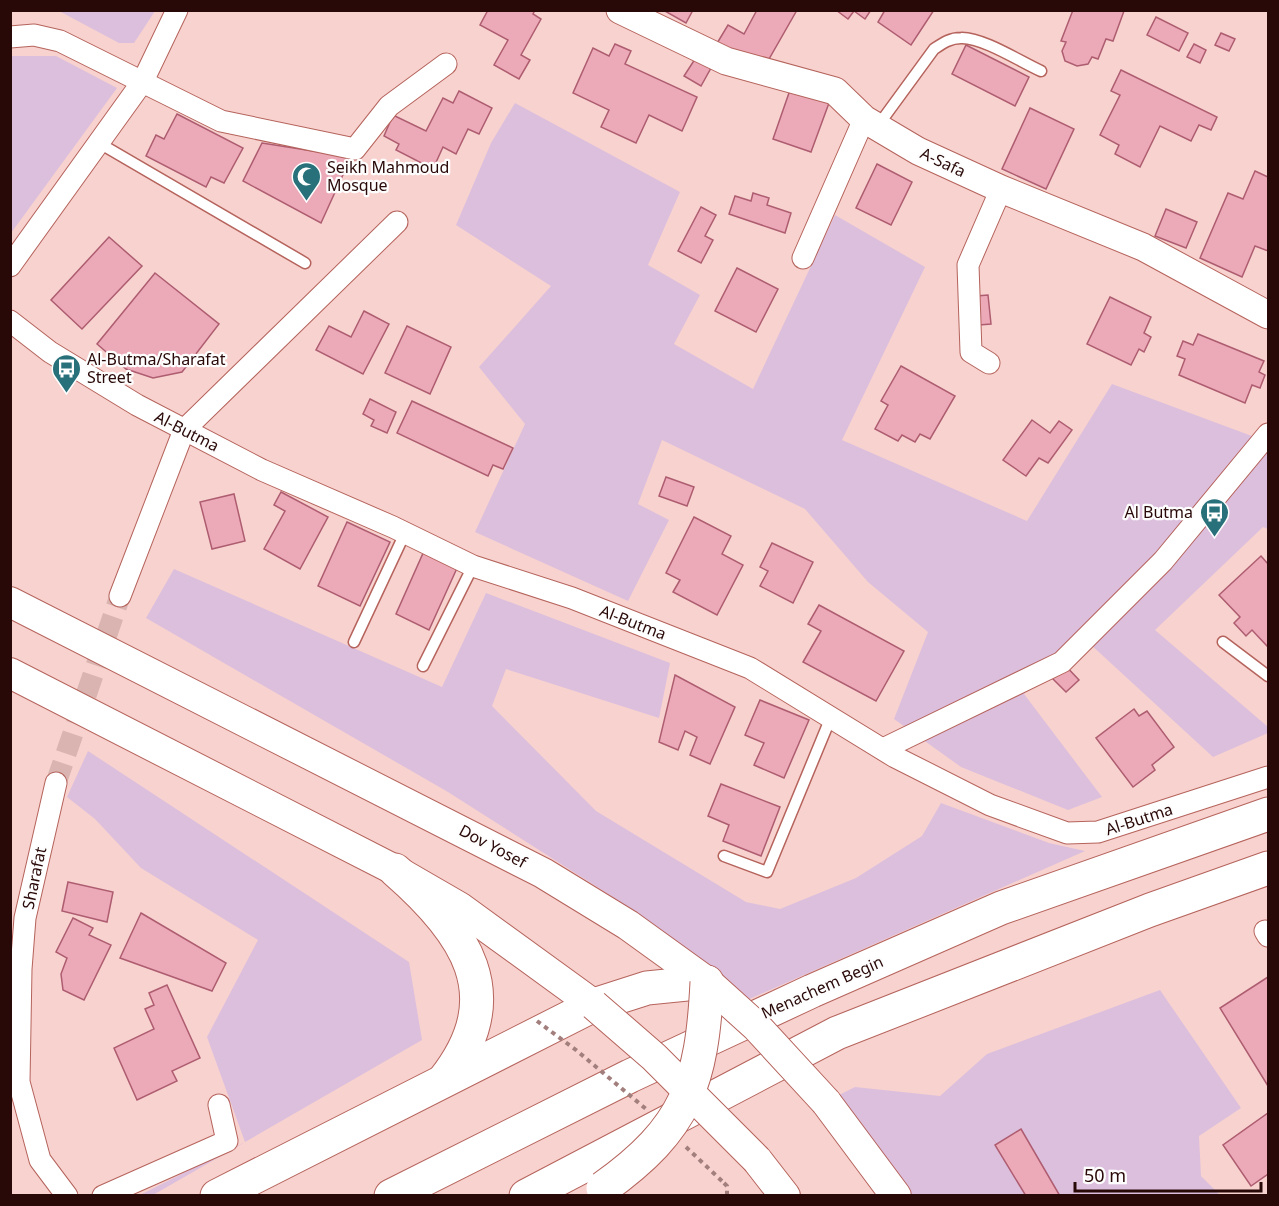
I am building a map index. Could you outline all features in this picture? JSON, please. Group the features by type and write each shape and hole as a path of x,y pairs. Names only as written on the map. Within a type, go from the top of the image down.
{"highway":[{"name":"Menachem Begin","path":"391,1196 641,1071 1001,908 1269,814"},
{"path":"526,1196 837,1034 1139,914 1269,868"},
{"path":"395,870 444,916 458,937 470,962 476,1001 473,1030 457,1064 443,1081"},
{"path":"217,1196 443,1081 585,998 647,988 707,982 700,1045 690,1092 668,1130 638,1162 597,1192"}],"main road":[{"name":"Dov Yosef","path":"10,602 513,857 591,901 657,945 707,982 756,1026 826,1102 897,1196"},
{"path":"10,673 395,870 459,907 585,998 690,1092 757,1160 785,1196"}],"street":[{"path":"10,266 143,81 177,10"},
{"name":"A-Safa","path":"620,10 726,61 835,91 871,123 918,151 1001,189 1143,247 1269,315"},
{"path":"10,37 34,35 60,41 222,121 355,149 389,106 446,64"},
{"path":"803,258 871,123"},
{"path":"989,363 972,352 967,278 968,265 1001,189"},
{"path":"120,597 184,430 397,222"},
{"name":"Al-Butma","path":"10,321 50,352 137,405 262,470 405,533 473,566 572,598 750,668 883,749 990,805 1067,833 1098,832 1269,777"},
{"path":"883,749 1062,662 1163,561 1269,434"},
{"name":"Sharafat","path":"56,783 26,918 15,1083 40,1160 67,1196"},
{"path":"103,1196 227,1141 219,1105"}],"lane":[{"path":"871,123 934,49 948,40 962,38 977,42 1041,71"},
{"path":"99,143 305,263"},
{"path":"354,642 405,533"},
{"path":"423,666 473,566"},
{"path":"1223,642 1269,676"},
{"path":"724,856 766,872 831,717"}],"path":[{"path":"538,1025 627,1092 727,1186 727,1196"}],"shaded area":[{"path":"59,11 155,11 134,43 119,43"},
{"path":"11,56 56,56 117,88 11,233"},
{"path":"515,103 680,192 648,265 700,295 674,344 753,389 835,215 925,267 842,440 1027,521 1112,384 1268,442 1268,529 1263,527 1155,630 1268,727 1268,733 1213,757 1077,632 1024,694 1102,797 1068,810 961,767 894,719 928,632 868,582 805,509 662,440 638,504 669,520 628,601 475,532 525,424 479,367 551,286 456,225 491,143"},
{"path":"174,569 442,687 486,593 670,663 659,718 506,669 492,706 596,811 746,902 780,909 856,878 922,836 941,803 1049,843 1085,851 745,1001 630,908 448,792 146,618"},
{"path":"88,751 409,962 422,1040 245,1142 207,1037 258,940 141,868 95,819 67,797"},
{"path":"1160,990 1241,1108 1199,1136 1201,1176 1220,1195 911,1196 835,1097 855,1087 940,1096 987,1054"},
{"path":"245,1142 153,1195 140,1195"}],"building":[{"path":"488,10 535,10 533,14 541,19 521,55 530,60 519,79 494,65 508,40 480,25"},
{"path":"663,10 693,10 686,23"},
{"path":"757,10 797,10 765,66 716,45 728,25 744,34"},
{"path":"836,10 871,10 865,19 854,11 848,19"},
{"path":"885,10 934,10 911,45 878,22"},
{"path":"1073,10 1124,11 1113,41 1106,39 1098,59 1092,57 1088,64 1077,66 1065,61 1062,51 1066,42 1061,41"},
{"path":"1156,17 1188,33 1179,51 1147,35"},
{"path":"1221,33 1235,39 1229,51 1215,45"},
{"path":"615,44 631,51 625,64 697,97 682,131 649,115 636,143 601,127 609,110 573,93 593,48 609,56"},
{"path":"1194,44 1206,50 1200,63 1187,57"},
{"path":"966,45 1029,77 1015,106 952,74"},
{"path":"695,59 711,68 701,86 684,76"},
{"path":"1121,70 1217,117 1211,130 1199,125 1191,141 1160,126 1140,167 1115,154 1119,145 1100,135 1120,95 1111,91"},
{"path":"790,90 829,103 811,152 773,139"},
{"path":"459,91 492,108 479,134 468,129 456,154 443,147 433,169 396,150 399,144 384,136 393,115 426,131 443,98 453,103"},
{"path":"1030,108 1074,129 1046,189 1002,169"},
{"path":"177,114 243,148 224,183 211,177 206,187 146,156 156,135 164,139"},
{"name":"Seikh Mahmoud Mosque","path":"262,143 351,157 321,223 243,181"},
{"path":"877,164 912,182 891,225 856,208"},
{"path":"1255,171 1268,177 1268,251 1255,246 1242,277 1200,258 1228,193 1243,199"},
{"path":"753,193 769,198 767,205 791,213 785,233 729,214 735,196 751,201"},
{"path":"701,207 716,215 705,236 713,240 701,263 678,251"},
{"path":"1166,209 1197,222 1186,248 1155,236"},
{"path":"109,237 142,266 82,329 51,300"},
{"path":"737,268 778,289 756,332 715,311"},
{"path":"155,273 219,324 182,372 153,378 126,369 97,344"},
{"path":"988,295 991,324 979,325 976,296"},
{"path":"1110,297 1151,317 1144,333 1151,337 1144,352 1139,349 1131,365 1087,344"},
{"path":"364,311 389,324 363,374 316,350 329,326 351,337"},
{"path":"407,326 451,347 430,394 385,373"},
{"path":"1198,334 1264,361 1259,372 1265,375 1260,388 1252,385 1245,403 1179,375 1185,359 1177,356 1183,341 1193,345"},
{"path":"901,366 955,396 930,439 920,434 915,442 902,435 898,441 875,429 888,405 881,401"},
{"path":"370,399 396,412 387,433 371,426 374,420 363,414"},
{"path":"412,401 513,448 503,469 493,465 488,476 397,433"},
{"path":"1032,420 1050,433 1059,421 1072,430 1048,463 1039,458 1026,476 1003,460"},
{"path":"666,477 694,487 687,506 659,496"},
{"path":"281,492 328,517 300,569 264,549 285,511 274,505"},
{"path":"234,494 245,541 212,549 200,502"},
{"path":"694,517 731,536 722,554 743,565 717,615 673,592 680,580 666,573"},
{"path":"347,522 390,542 360,606 318,586"},
{"path":"772,543 813,562 793,603 760,586 768,571 760,567"},
{"path":"424,551 458,566 429,630 396,614"},
{"path":"1261,556 1268,564 1268,647 1252,630 1246,636 1234,623 1240,617 1219,595"},
{"path":"819,605 904,651 876,701 803,662 821,631 808,624"},
{"path":"1062,662 1079,680 1066,692 1049,675"},
{"path":"675,675 735,707 710,764 690,755 697,737 685,731 678,750 659,742"},
{"path":"760,700 809,720 784,778 754,765 764,743 745,735"},
{"path":"1134,709 1139,716 1147,711 1174,747 1152,765 1155,770 1133,787 1096,738"},
{"path":"721,784 780,807 761,856 723,841 729,825 708,816"},
{"path":"68,882 113,892 107,922 62,911"},
{"path":"141,913 226,963 212,991 120,958"},
{"path":"73,918 93,928 89,935 111,945 84,1000 63,990 61,974 67,958 56,952"},
{"path":"1268,977 1268,1086 1220,1008"},
{"path":"167,985 200,1058 172,1071 177,1081 137,1100 114,1048 154,1029 145,1009 154,1005 149,993"},
{"path":"1268,1113 1268,1174 1251,1186 1223,1145"},
{"path":"1021,1129 1060,1196 1026,1196 995,1145"}],"tunnel":[{"path":"56,783 120,596"}],"place":[{"name":"Seikh Mahmoud Mosque","path":"306,202"},
{"name":"Al-Butma/Sharafat Street","path":"66,394"},
{"name":"Al Butma","path":"1214,538"}]}
